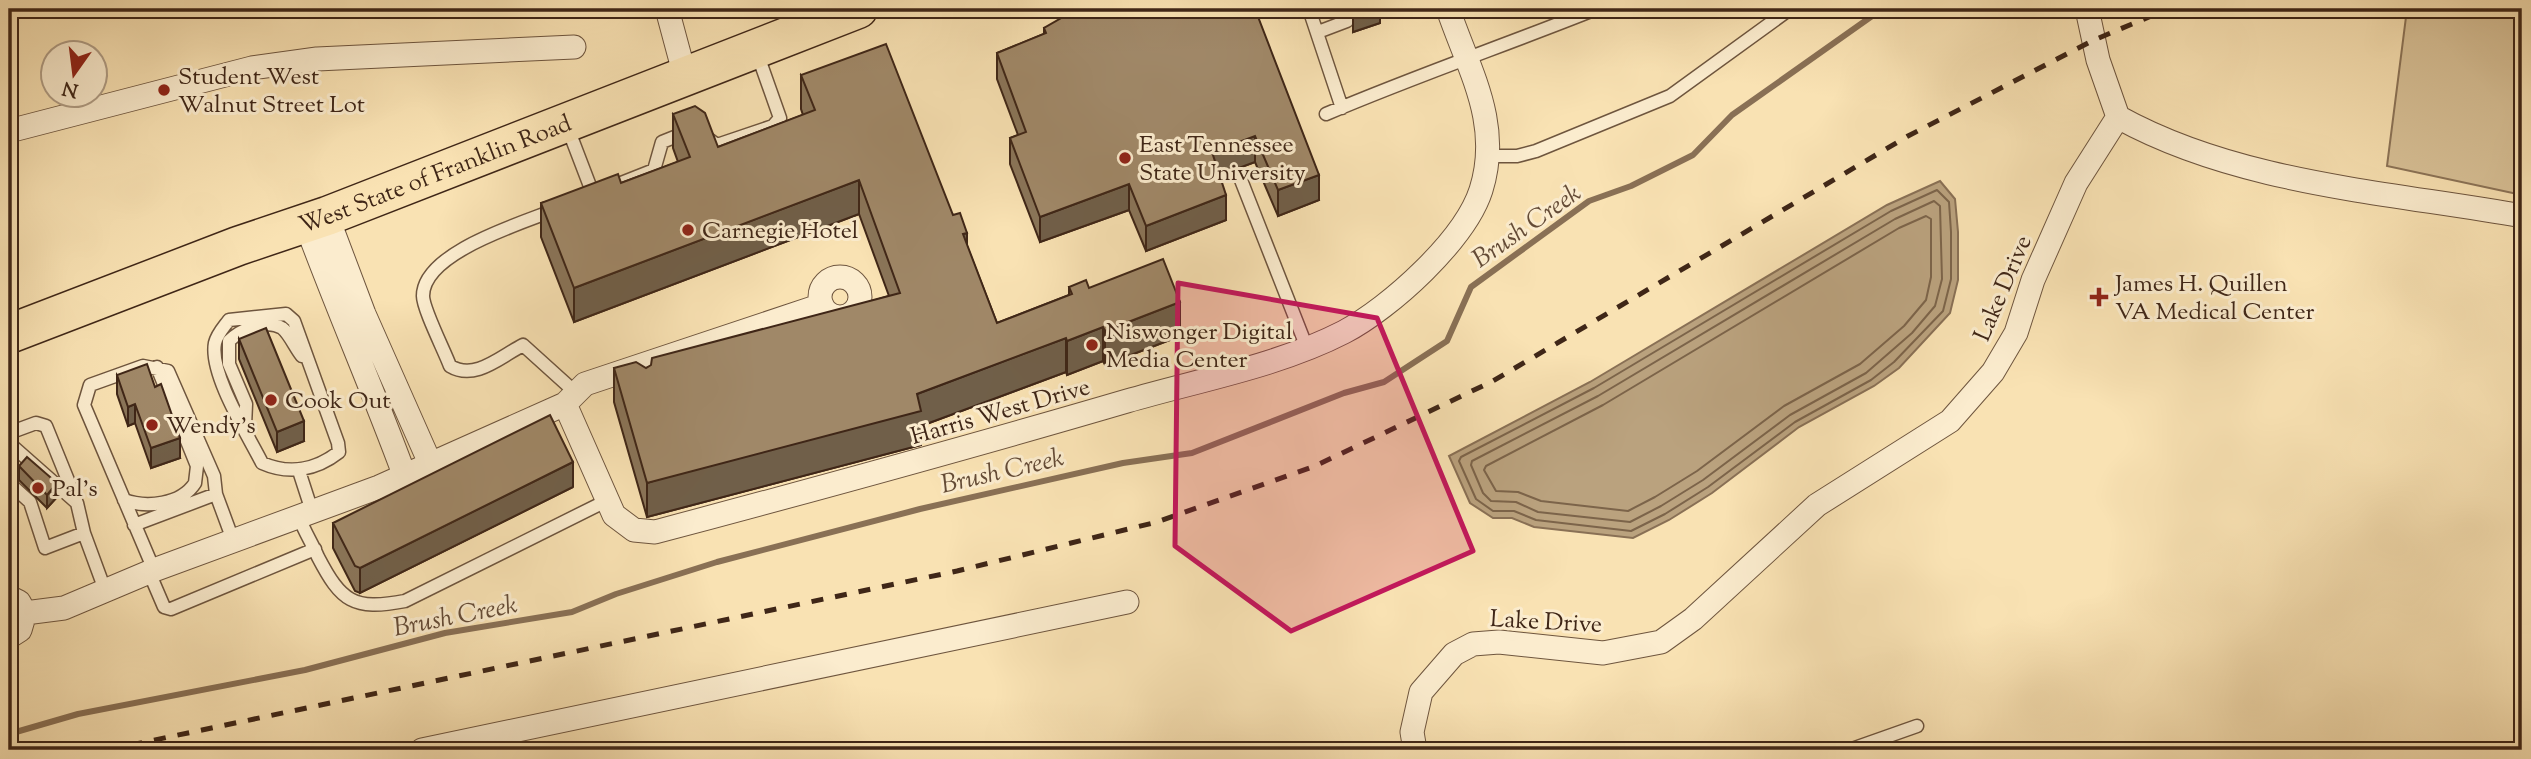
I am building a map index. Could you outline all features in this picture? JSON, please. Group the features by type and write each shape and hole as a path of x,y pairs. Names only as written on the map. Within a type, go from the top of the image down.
{"highway":[{"name":"West State of Franklin Road","path":"9,334 238,246 316,220 858,9"}],"street":[{"path":"667,9 685,76"},
{"name":"Harris West Drive","path":"570,398 606,501 614,515 634,530 656,532 991,443 1307,348 1346,331 1381,306 1450,242 1470,216 1481,191 1488,156 1487,121 1448,9"},
{"path":"2087,9 2098,60 2118,117 2159,139 2280,175 2522,216"},
{"path":"9,131 252,68 317,59 574,47"},
{"name":"Lake Drive","path":"1415,750 1412,732 1421,692 1454,654 1473,645 1499,642 1602,653 1661,642 1693,618 1817,505 1950,421 1993,372 2016,333 2033,280 2076,183 2118,117"},
{"path":"316,220 364,314 430,463"},
{"path":"316,220 404,474"},
{"path":"9,636 20,630 17,605 64,608 152,571 379,487 570,398 585,384 637,374 822,305"},
{"path":"422,750 1128,602"}],"lane":[{"path":"1309,9 1342,108"},
{"path":"1326,114 1464,57 1499,48 1595,9"},
{"path":"1488,156 1517,156 1536,151 1670,96 1790,9"},
{"path":"1318,32 1347,21"},
{"path":"570,398 523,345 471,373 460,372 450,366 423,297 426,285 442,262 459,249 654,170 663,142 695,129 717,145 773,126 780,118 756,49"},
{"path":"566,123 581,199"},
{"path":"1241,180 1307,348"},
{"path":"286,314 294,321 339,452 299,471 275,468 262,463 245,430 216,363 215,344 229,320 286,314"},
{"path":"233,540 216,494 214,476 168,371 143,366 90,385 84,405 134,525 164,607 171,609 315,549"},
{"path":"124,500 142,506 157,504 184,494 195,483 197,466 157,367"},
{"path":"9,433 36,423 46,426 77,503 84,533 105,590"},
{"path":"9,443 77,503"},
{"path":"299,471 305,514 315,549 340,594 365,604 405,601 606,501"},
{"path":"9,483 30,502 45,548 84,533"},
{"path":"134,525 216,494"},
{"path":"1849,750 1917,726"}],"highlighted area":[{"path":"1178,283 1377,318 1473,551 1291,631 1175,546"}],"shaded area":[{"path":"2407,9 2522,9 2522,195 2387,166"}],"water":[{"path":"1940,181 1955,199 1958,232 1958,280 1950,313 1899,368 1874,386 1799,427 1712,493 1669,520 1633,538 1534,527 1512,518 1493,518 1470,503 1449,456 1590,382 1887,205"}],"building":[{"path":"1077,9 1255,9 1319,175 1278,190 1255,136 1212,152 1226,195 1146,226 1129,184 1040,217 1010,138 1026,132 997,53 1046,33 1044,28"},
{"path":"886,44 953,215 960,213 967,233 963,234 997,323 1072,294 1069,287 1086,280 1089,288 1163,259 1180,302 1105,331 1103,327 1067,341 1066,338 917,394 921,411 647,483 614,368 636,362 646,368 651,365 652,358 900,293 859,180 574,288 541,203 618,174 621,183 690,157 673,114 695,106 705,113 718,147 815,110 801,75"},
{"name":"Cook Out","path":"266,328 304,421 277,432 239,339"},
{"path":"147,364 155,387 161,384 180,438 151,448 135,404 128,407 117,375"},
{"path":"550,415 573,462 360,568 355,566 333,523"},
{"path":"27,457 57,483 47,495 19,466"}],"waterway":[{"name":"Brush Creek","path":"9,734 78,714 305,670 445,633 572,612 616,594 717,562 920,509 1123,463 1192,453 1344,393 1384,382 1447,341 1471,287 1589,201 1631,186 1693,155 1732,115 1882,9"}],"railway":[{"path":"107,750 957,571 1157,522 1315,466 1493,381 1908,136 2094,40 2168,9"}],"place":[{"name":"Student West Walnut Street Lot","path":"164,90"},
{"name":"East Tennessee State University","path":"1125,158"},
{"name":"Carnegie Hotel","path":"688,230"},
{"name":"James H. Quillen VA Medical Center","path":"2099,297"},
{"name":"Niswonger Digital Media Center","path":"1092,345"},
{"name":"Cook Out","path":"271,400"},
{"name":"Wendy's","path":"152,425"},
{"name":"Pal's","path":"38,488"}]}
